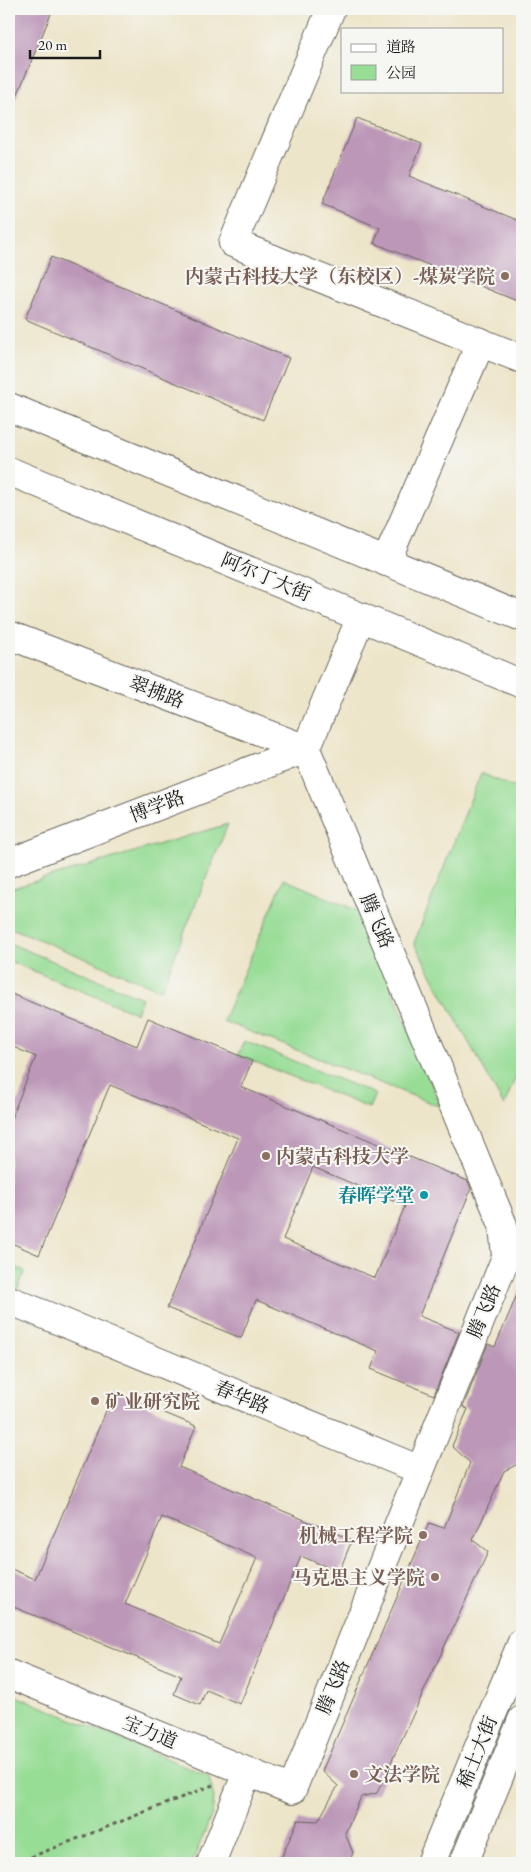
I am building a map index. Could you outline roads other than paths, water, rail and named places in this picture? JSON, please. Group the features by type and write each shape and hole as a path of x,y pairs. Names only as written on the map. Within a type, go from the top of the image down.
{"street":[{"path":"331,9 233,242 522,359"},
{"path":"386,562 481,342"},
{"path":"9,407 522,618"},
{"name":"阿尔丁大街","path":"9,471 522,684"},
{"path":"306,749 361,617"},
{"name":"翠拂路","path":"9,635 306,749"},
{"name":"博学路","path":"9,863 306,749"},
{"name":"腾飞路","path":"292,1790 506,1257 503,1225 306,749"},
{"name":"春华路","path":"9,1300 420,1470"},
{"name":"稀土大街","path":"431,1863 522,1642"},
{"name":"宝力道","path":"9,1674 292,1790"},
{"name":"稀土大街","path":"464,1863 522,1720"},
{"path":"211,1863 247,1772"}],"place":[{"name":"内蒙古科技大学（东校区）-煤炭学院","path":"505,276"},
{"name":"内蒙古科技大学","path":"266,1156"},
{"name":"春晖学堂","path":"424,1195"},
{"name":"矿业研究院","path":"95,1401"},
{"name":"机械工程学院","path":"423,1535"},
{"name":"马克思主义学院","path":"435,1577"},
{"name":"文法学院","path":"354,1774"}]}
